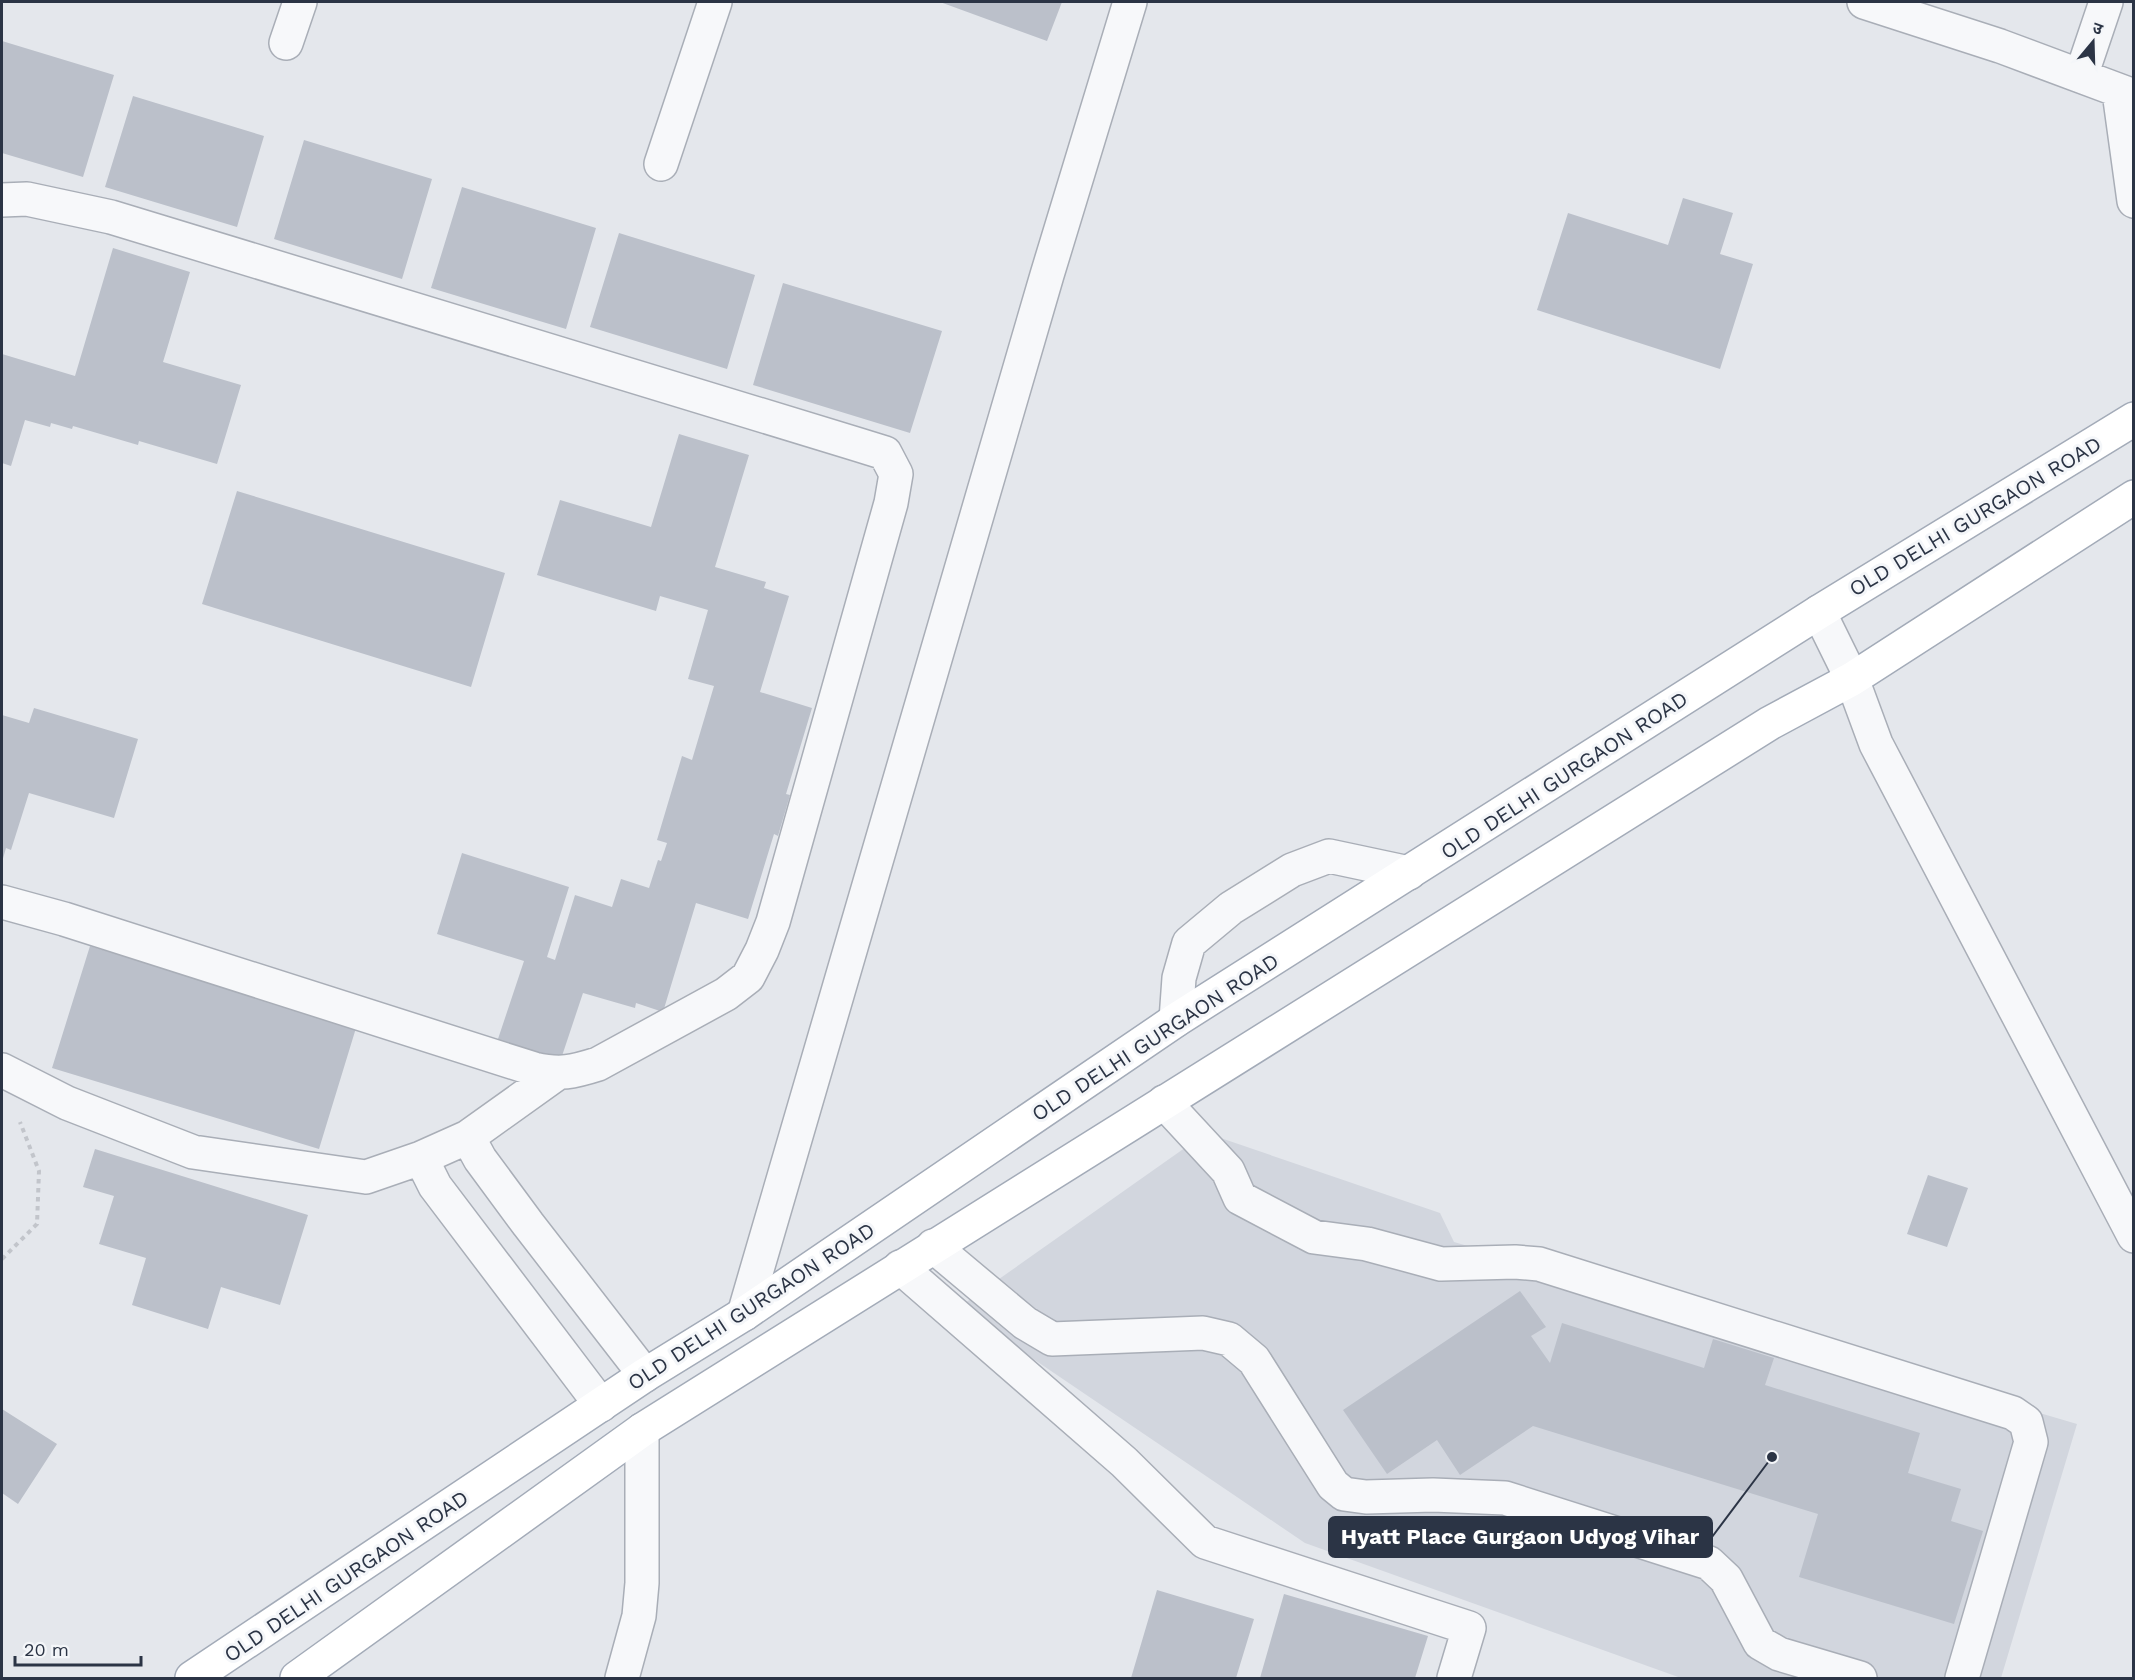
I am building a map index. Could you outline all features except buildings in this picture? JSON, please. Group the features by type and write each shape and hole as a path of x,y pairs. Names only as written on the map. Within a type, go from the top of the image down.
{"main road":[{"name":"OLD DELHI GURGAON ROAD","path":"192,1678 645,1375 744,1314 1176,1020 1819,612 2133,419"},
{"path":"297,1678 642,1430 1770,723 1852,679 2133,497"}],"street":[{"path":"286,43 300,2"},
{"path":"661,164 715,2"},
{"path":"744,1314 1040,298 1130,2"},
{"path":"1864,2 2000,46 2126,94 2133,201"},
{"path":"2081,76 2106,2"},
{"path":"2,200 27,199 111,217 885,453 896,474 891,503 776,910 762,950 748,977 726,994 598,1064 577,1071 556,1074 474,1052 64,919 2,902"},
{"path":"1819,612 1852,679 1876,744 2133,1236"},
{"path":"1176,1020 1179,978 1189,943 1231,908 1292,870 1329,856 1409,873"},
{"path":"2,1070 67,1103 193,1152 366,1177 421,1158 468,1137 556,1074"},
{"path":"1164,1102 1228,1171 1240,1198 1314,1237 1366,1244 1441,1264 1515,1262 1539,1264 2013,1413 2026,1422 2031,1442 1962,1678"},
{"path":"468,1137 480,1159 528,1224 645,1375"},
{"path":"421,1158 435,1186 601,1405"},
{"path":"933,1246 1025,1323 1052,1339 1203,1333 1229,1339 1254,1360 1333,1485 1344,1494 1366,1497 1505,1498 1709,1563 1726,1579 1760,1643 1779,1654 1860,1678"},
{"path":"900,1267 1124,1462 1205,1542 1469,1628 1454,1678"},
{"path":"622,1678 639,1616 642,1583 642,1430"}],"path":[{"path":"2,1259 37,1224 39,1171 19,1120"}],"shaded area":[{"path":"1206,1133 1440,1213 1454,1242 2077,1424 2001,1678 1681,1678 1305,1543 958,1308"}],"place":[{"name":"Hyatt Place Gurgaon Udyog Vihar","path":"1772,1457"}]}
